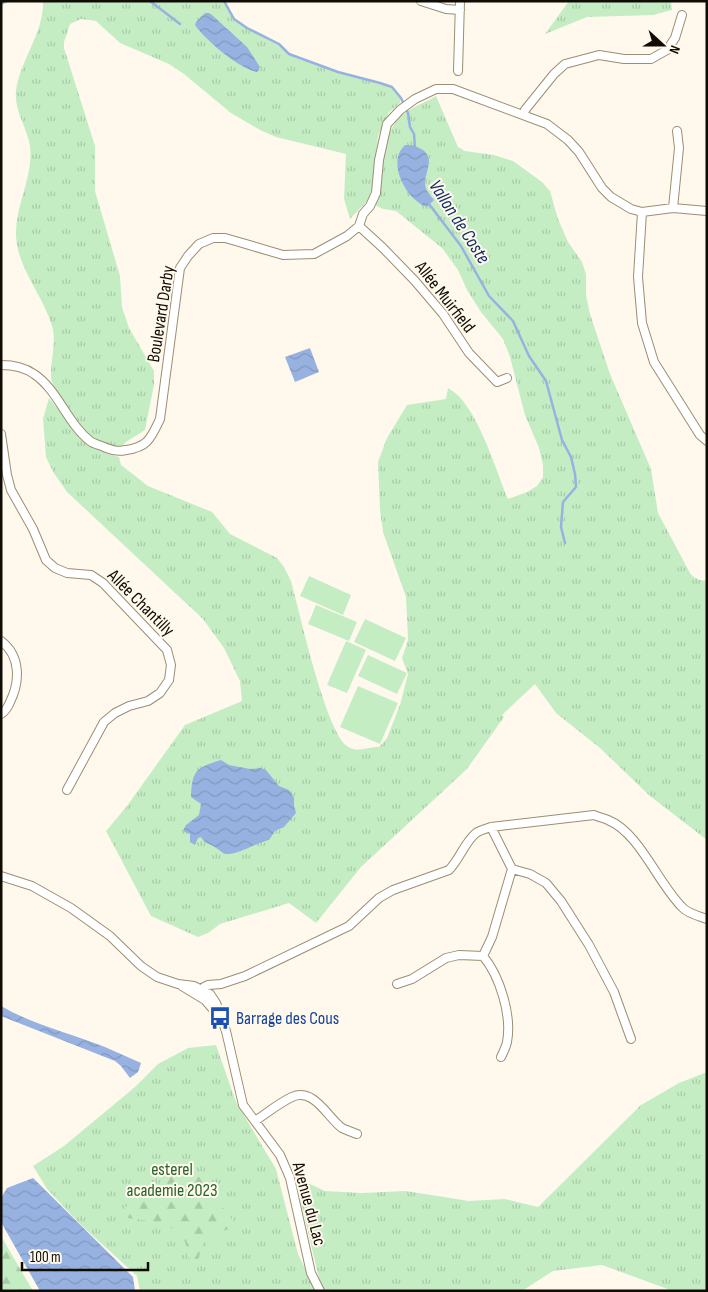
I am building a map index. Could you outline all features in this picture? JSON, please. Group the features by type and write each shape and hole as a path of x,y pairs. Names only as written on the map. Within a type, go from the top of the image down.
{"street":[{"path":"421,1 446,9 460,5 458,71"},
{"path":"524,114 525,110 554,74 565,64 599,55 624,59 651,59 666,50 675,38 682,15"},
{"name":"Boulevard Darby","path":"1,365 24,368 35,374 51,391 70,418 91,442 118,452 138,448 151,439 160,419 180,268 188,256 199,244 213,238 225,238 283,255 314,254 347,236 359,226 363,214 370,206 376,193 379,160 387,124 400,110 415,99 436,90 453,89 547,124 568,140 579,152 602,188 611,197 631,209 642,212"},
{"path":"673,208 679,148 677,131"},
{"path":"707,211 673,208 642,212 638,277 642,323 654,362 700,435 707,441"},
{"name":"Allée Muirfield","path":"359,226 415,281 442,314 469,353 496,382 506,378"},
{"name":"Allée Chantilly","path":"1,434 11,490 33,528 46,560 55,568 68,573 91,575 104,583 167,650 171,665 169,680 160,693 148,701 129,706 115,713 104,722 67,790"},
{"path":"1,641 14,657 18,674 15,692 6,711 1,714"},
{"path":"204,995 221,984 244,976 350,926 379,898 393,890 449,870 470,839 477,833 491,827 575,816 594,815 610,820 623,830 638,846 670,893 684,908 707,919"},
{"path":"482,956 492,937 512,869 491,827"},
{"path":"512,869 530,874 546,883 561,901 590,944 614,992 631,1039"},
{"name":"Avenue du Lac","path":"1,876 32,886 54,897 110,936 148,972 204,995 216,1002 220,1018"},
{"path":"397,984 412,979 446,958 458,955 482,956 492,967 501,988 508,1027 507,1043 501,1058"},
{"path":"216,1002 221,984"},
{"name":"Avenue du Lac","path":"204,995 220,1018 226,1031 243,1105 280,1155 290,1178 297,1202 309,1266 320,1291"},
{"path":"255,1121 291,1097 298,1095 306,1096 316,1101 342,1127 357,1134"}],"green space":[{"path":"43,1 224,1 234,19 247,28 279,44 289,54 337,72 392,87 401,98 400,103 389,112 378,136 372,189 368,200 350,219 344,199 346,154 276,137 260,130 231,113 169,64 120,43 96,21 81,19 70,24 64,48 95,146 95,191 120,276 122,307 129,328 154,371 154,385 145,430 126,442 120,449 100,441 89,434 67,407 52,382 54,339 52,326 43,303 25,270 17,247 16,224 31,157 30,146 17,105 16,91 22,68 40,24"},
{"path":"569,1 671,1 672,10 653,15 587,17 545,34"},
{"path":"436,96 458,147 465,151 494,155 513,161 542,182 550,191 558,219 568,242 582,262 586,274 586,295 590,314 610,374 651,469 658,513 690,573 698,579 707,580 707,840 650,796 600,748 556,713 535,684 502,715 504,717 467,769 361,867 316,923 289,903 220,924 208,933 198,937 151,916 106,831 127,806 185,725 242,701 240,681 224,648 203,619 67,492 53,472 46,457 43,419 49,398 87,445 119,457 121,465 148,486 212,512 230,534 277,558 291,581 322,695 339,736 351,748 359,750 379,747 387,738 400,705 408,674 402,658 408,640 406,597 383,532 378,462 387,438 407,405 446,399 448,388 458,396 468,407 484,438 508,499 537,486 543,477 543,465 539,448 525,415 510,357 503,339 481,312 467,290 458,270 442,248 396,211 383,209 375,205 379,194 386,143 390,132 405,113"},
{"path":"309,576 351,595 343,615 300,596"},
{"path":"316,605 357,622 349,641 308,624"},
{"path":"365,619 406,638 395,661 354,642"},
{"path":"346,641 366,650 347,693 327,685"},
{"path":"368,655 407,673 397,694 358,676"},
{"path":"358,686 398,703 380,744 340,727"},
{"name":"esterel academie 2023","path":"216,1045 236,1102 276,1169 298,1254 316,1291 140,1291 137,1276 80,1224 47,1189 33,1166 64,1146 135,1087 158,1064 188,1048"},
{"path":"707,1072 707,1291 673,1291 602,1265 553,1271 522,1291 322,1291 295,1177 325,1191 361,1193 406,1191 469,1201 505,1199 538,1207 641,1105 679,1083"},
{"path":"189,1163 256,1251 227,1229 203,1243 193,1277 182,1232 152,1221 119,1217 130,1201 152,1200 167,1167"},
{"path":"1,1236 33,1291 1,1291"}],"water":[{"path":"205,13 212,15 247,47 260,67 257,72 233,60 200,31 195,25"},
{"path":"405,145 421,149 427,154 429,161 425,186 434,200 427,207 412,197 401,180 397,161"},
{"path":"310,348 319,372 295,382 285,357"},
{"path":"221,760 229,765 266,770 279,786 289,790 294,798 296,813 284,827 275,831 269,840 239,852 228,854 206,843 201,837 198,838 195,845 190,842 190,834 183,831 186,825 199,815 201,804 191,797 194,776 197,771 206,765"},
{"path":"1,1006 26,1018 105,1047 141,1063 138,1072 130,1078 115,1061 1,1016"},
{"path":"33,1178 133,1277 135,1291 40,1291 1,1222 1,1198 7,1188"}],"waterway":[{"name":"Vallon de Coste","path":"1,4 7,1"},
{"path":"150,1 180,24"},
{"name":"Vallon de Coste","path":"224,1 234,19 247,28 279,44 289,54 338,72 392,87 401,98 408,113 410,127 414,134 415,148"},
{"name":"Vallon de Coste","path":"429,204 461,246 489,296 513,321 529,356 546,381 562,440 571,457 575,474 576,487 563,502 561,527 565,543"}],"place":[{"name":"Barrage des Cous","path":"220,1018"}]}
